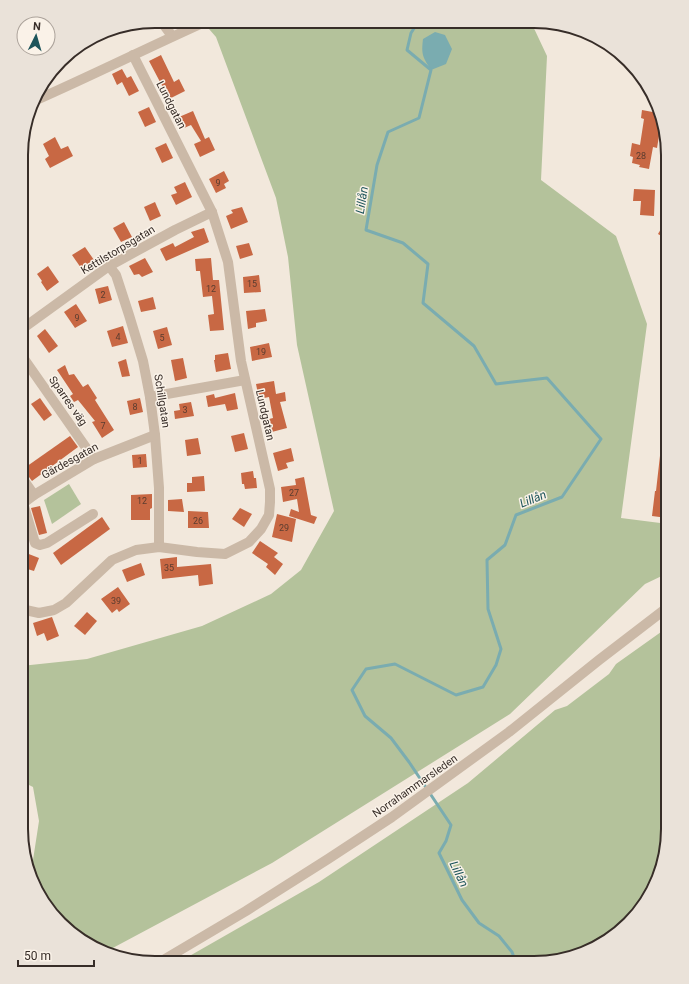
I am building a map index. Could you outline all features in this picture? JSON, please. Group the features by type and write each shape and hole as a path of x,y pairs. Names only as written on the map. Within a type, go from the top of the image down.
{"street":[{"path":"166,28 172,36"},
{"path":"42,98 191,28"},
{"name":"Lundgatan","path":"28,611 39,613 54,610 66,603 112,560 136,550 159,547 224,554 249,542 261,529 268,515 270,489 241,361 228,262 212,212 133,55"},
{"name":"Kettilstorpsgatan","path":"28,325 109,266 175,230 212,212"},
{"name":"Schillgatan","path":"109,266 116,275 129,315 143,361 150,397 155,435 159,488 159,547"},
{"name":"Sparres väg","path":"28,365 94,459"},
{"path":"150,397 245,380"},
{"name":"Gärdesgatan","path":"28,500 94,459 155,435"},
{"path":"28,486 34,495"},
{"path":"28,522 35,543 40,545 47,543 93,514"},
{"name":"Norrahammarsleden","path":"170,956 328,860 392,817 509,732 661,612"}],"green space":[{"path":"208,28 534,28 547,56 541,180 616,236 647,324 621,518 661,523 661,576 645,584 510,714 272,863 112,948 91,939 65,919 49,900 41,885 33,862 39,821 33,787 28,784 28,665 87,659 202,626 271,594 301,570 334,511 297,345 288,257 276,198 216,37"},
{"path":"69,484 81,504 52,524 44,500"},
{"path":"661,632 661,838 659,854 648,885 640,900 618,925 605,935 567,952 534,956 190,956 319,882 468,783 555,710 567,706 609,674 616,664"}],"water":[{"path":"435,32 445,35 452,49 446,64 431,70 423,56 423,39"}],"building":[{"path":"161,55 174,82 179,79 185,91 169,99 149,61"},
{"path":"122,69 127,78 131,76 139,91 129,96 122,82 117,85 112,74"},
{"path":"149,107 156,122 145,127 138,112"},
{"path":"642,110 653,112 659,134 657,148 653,147 649,169 639,167 640,165 632,163 633,157 630,156 632,143 640,145 644,119 641,118"},
{"path":"193,111 205,139 209,137 215,150 200,157 194,144 201,141 191,125 184,128 179,117"},
{"path":"55,137 61,149 68,146 73,156 50,168 45,159 49,156 43,144"},
{"path":"166,143 173,158 162,163 155,148"},
{"path":"224,171 229,181 224,184 226,188 216,193 209,179"},
{"path":"185,182 192,197 176,205 171,195 177,193 174,187"},
{"path":"634,189 655,190 654,216 640,215 641,201 633,201"},
{"path":"155,202 161,216 150,221 144,207"},
{"path":"242,207 248,222 231,229 226,216 233,213 231,210"},
{"path":"124,222 132,237 121,242 113,228"},
{"path":"204,228 209,242 166,261 160,249 173,243 175,247 194,237 191,232"},
{"path":"661,229 661,236 658,234"},
{"path":"249,243 253,255 240,259 236,246"},
{"path":"85,247 94,260 81,268 72,255"},
{"path":"145,258 153,272 142,277 139,274 134,275 129,266"},
{"path":"211,258 213,280 219,280 224,330 210,331 208,315 214,314 212,296 203,297 200,271 196,271 195,259"},
{"path":"48,266 59,282 47,291 37,274"},
{"path":"259,275 261,292 244,293 243,277"},
{"path":"108,286 112,300 99,304 95,289"},
{"path":"153,297 156,309 141,312 138,301"},
{"path":"76,304 87,321 75,328 64,312"},
{"path":"265,309 267,321 256,323 256,327 248,329 246,311"},
{"path":"123,326 128,343 112,347 107,331"},
{"path":"167,327 172,345 158,349 153,331"},
{"path":"45,329 58,346 49,353 37,336"},
{"path":"269,343 272,357 252,361 250,347"},
{"path":"228,353 231,369 216,372 214,360 215,355"},
{"path":"183,358 187,378 175,381 171,360"},
{"path":"126,359 130,376 122,377 118,362"},
{"path":"65,365 69,375 74,374 83,387 88,384 97,398 95,400 114,430 102,438 92,422 95,421 78,400 74,402 70,396 73,394 57,370"},
{"path":"274,381 276,394 285,392 286,401 280,402 287,428 268,433 265,420 273,418 269,397 259,399 256,384"},
{"path":"235,393 238,409 227,411 225,404 208,407 206,396 214,394 215,398"},
{"path":"40,398 52,415 44,421 31,404"},
{"path":"140,398 143,412 130,415 127,401"},
{"path":"191,402 194,416 175,419 174,411 180,410 179,404"},
{"path":"244,433 248,449 235,452 231,436"},
{"path":"70,436 78,447 32,481 28,476 28,465"},
{"path":"198,438 201,454 187,456 185,440"},
{"path":"661,447 661,517 652,516"},
{"path":"291,448 294,461 286,463 288,468 278,471 273,453"},
{"path":"146,454 147,467 133,468 132,455"},
{"path":"253,471 254,478 256,478 257,488 245,489 244,484 242,484 241,473"},
{"path":"204,476 205,491 187,492 187,483 192,483 192,477"},
{"path":"304,477 311,515 317,517 314,524 289,516 291,509 299,512 297,499 283,502 281,487 296,485 295,479"},
{"path":"152,494 150,520 131,520 131,495"},
{"path":"182,499 184,512 168,511 168,500"},
{"path":"40,506 47,533 39,535 31,508"},
{"path":"240,508 252,514 244,527 232,519"},
{"path":"188,511 208,512 209,528 188,528"},
{"path":"277,514 296,519 292,542 272,537"},
{"path":"102,517 110,529 61,565 53,553"},
{"path":"260,541 278,553 274,557 283,564 275,575 266,567 268,564 252,553"},
{"path":"28,554 39,558 34,571 28,569"},
{"path":"177,557 177,567 211,564 213,584 199,586 198,575 162,579 160,559"},
{"path":"141,563 145,575 127,582 122,570"},
{"path":"118,587 130,604 119,612 117,609 112,613 101,599"},
{"path":"87,612 97,621 85,635 74,626"},
{"path":"52,617 59,636 47,641 44,633 37,636 33,623"}],"waterway":[{"name":"Lillån","path":"414,28 411,33 407,50 431,70 419,118 388,132 377,165 366,230 403,243 428,264 423,303 474,346 496,384 547,378 601,439 562,497 516,515 505,545 487,560 488,609 501,649 496,665 483,687 456,695 395,664 366,669 352,690 365,716 391,738 451,825 446,841 439,853 462,900 479,923 499,936 513,956"}]}
